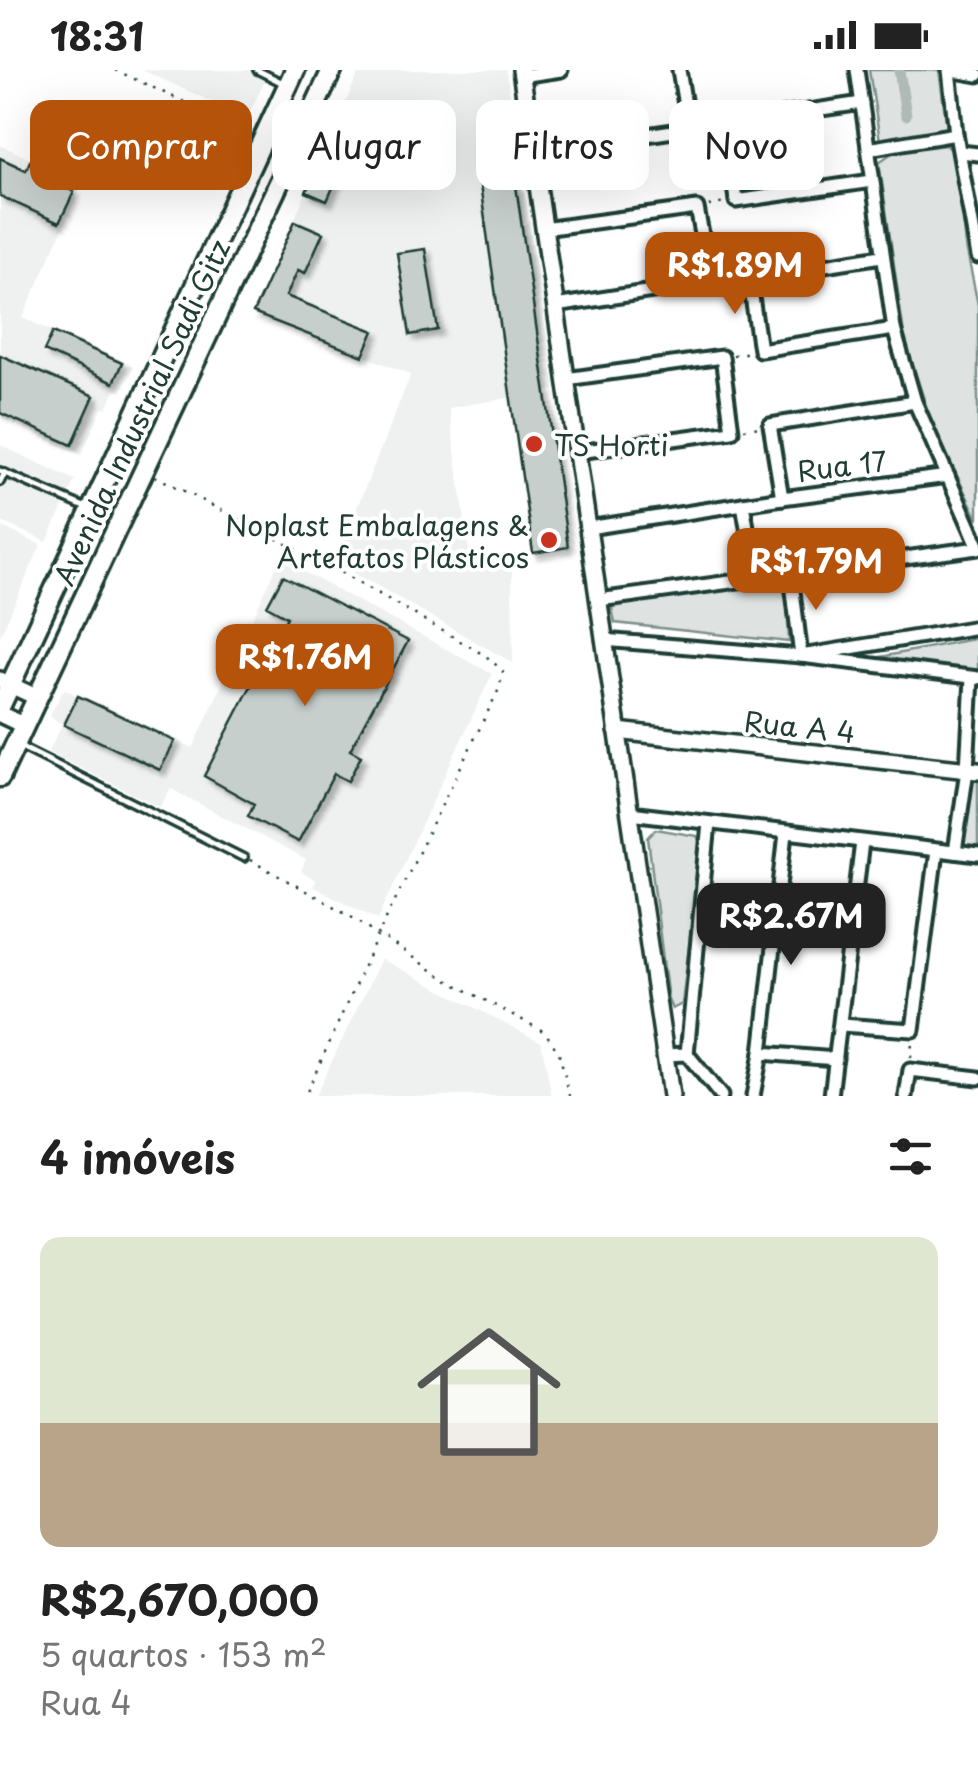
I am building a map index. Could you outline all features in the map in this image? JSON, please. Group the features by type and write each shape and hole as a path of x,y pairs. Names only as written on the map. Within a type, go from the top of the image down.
{"main road":[{"name":"Avenida Industrial Sadi Gitz","path":"0,776 332,70"},
{"name":"Avenida Industrial Sadi Gitz","path":"0,710 5,683 92,510 292,78"}],"street":[{"path":"525,100 521,73 561,70"},
{"path":"680,70 684,100"},
{"path":"599,600 978,546 915,402 894,329 857,70"},
{"path":"978,75 949,70 978,257"},
{"path":"824,110 862,104"},
{"path":"868,149 956,134"},
{"path":"960,152 978,154"},
{"path":"735,190 736,201 872,181"},
{"path":"538,190 672,1096"},
{"path":"544,229 697,208 711,282 555,306"},
{"path":"882,256 749,277 760,350 894,329"},
{"path":"566,379 722,357 732,431 578,452"},
{"name":"Rua 17","path":"915,402 770,425 782,498 948,476"},
{"path":"588,528 782,498"},
{"path":"743,504 756,579"},
{"path":"791,575 801,656"},
{"path":"801,656 978,627"},
{"path":"604,640 801,656 975,678 972,770 955,852"},
{"path":"5,683 36,697"},
{"path":"0,710 23,725"},
{"name":"Rua A 4","path":"616,731 972,770"},
{"path":"630,813 978,856"},
{"path":"710,823 686,1054 721,1096"},
{"path":"753,1096 786,833"},
{"path":"831,1096 862,842"},
{"path":"841,1025 913,1030 936,851"},
{"path":"761,1053 836,1059"},
{"path":"665,1055 686,1054"},
{"path":"906,1096 910,1070 978,1078"}],"lane":[{"path":"257,70 292,78"},
{"path":"0,482 2,472 92,510"},
{"path":"14,744 244,858"}],"path":[{"path":"115,70 264,138"},
{"path":"697,208 736,201"},
{"path":"711,282 749,277"},
{"path":"722,357 760,350"},
{"path":"732,431 770,425"},
{"path":"145,470 340,572 500,667 502,679 498,688 378,934 305,1096"},
{"path":"244,858 286,878 445,979 545,1032 559,1053 570,1096"},
{"path":"910,1070 913,1030"}],"shaded area":[{"path":"142,70 270,70 252,108 252,100 208,100"},
{"path":"360,70 506,70 511,100 476,100 476,190 524,190 555,390 449,408 472,570 512,564 513,663 335,562 411,374 253,313 307,190 456,190 456,100 347,100"},
{"path":"869,70 939,70 947,128 880,141"},
{"path":"0,145 30,159 30,190 80,190 23,318 133,367 121,391 115,390 107,408 102,408 81,455 0,417"},
{"path":"946,145 954,152 959,174 966,247 978,305 978,519 932,424 905,341 879,162 895,151"},
{"path":"0,445 75,480 47,542 0,521"},
{"path":"0,526 41,545 0,636"},
{"path":"280,559 492,674 378,919 312,886 316,880 301,872 306,860 171,789 160,807 48,752 62,725 50,715 64,689 193,748"},
{"path":"775,581 786,585 789,642 615,623 611,603"},
{"path":"978,638 978,670 865,660"},
{"path":"971,774 978,775 978,847 960,845"},
{"path":"656,829 697,836 701,845 682,1004 672,1009 648,838"},
{"path":"381,959 541,1042 552,1096 315,1096"}],"building":[{"path":"0,158 26,170 30,161 30,190 74,192 59,223 0,196"},
{"path":"307,190 332,190 327,201"},
{"path":"481,190 517,190 568,547 533,553"},
{"path":"295,221 323,233 305,273 298,270 286,296 374,331 363,356 253,313"},
{"path":"425,249 438,330 410,335 397,253"},
{"path":"53,332 122,363 113,383 44,351"},
{"path":"0,355 94,396 72,445 0,413"},
{"path":"283,576 408,641 350,750 361,756 348,781 334,774 298,842 248,816 254,804 204,776 287,617 267,606"},
{"path":"78,696 175,741 160,770 64,725"}],"waterway":[{"path":"899,70 906,115"}],"place":[{"name":"TS Horti","path":"534,444"},
{"name":"Noplast Embalagens & Artefatos Plásticos","path":"549,540"}]}
